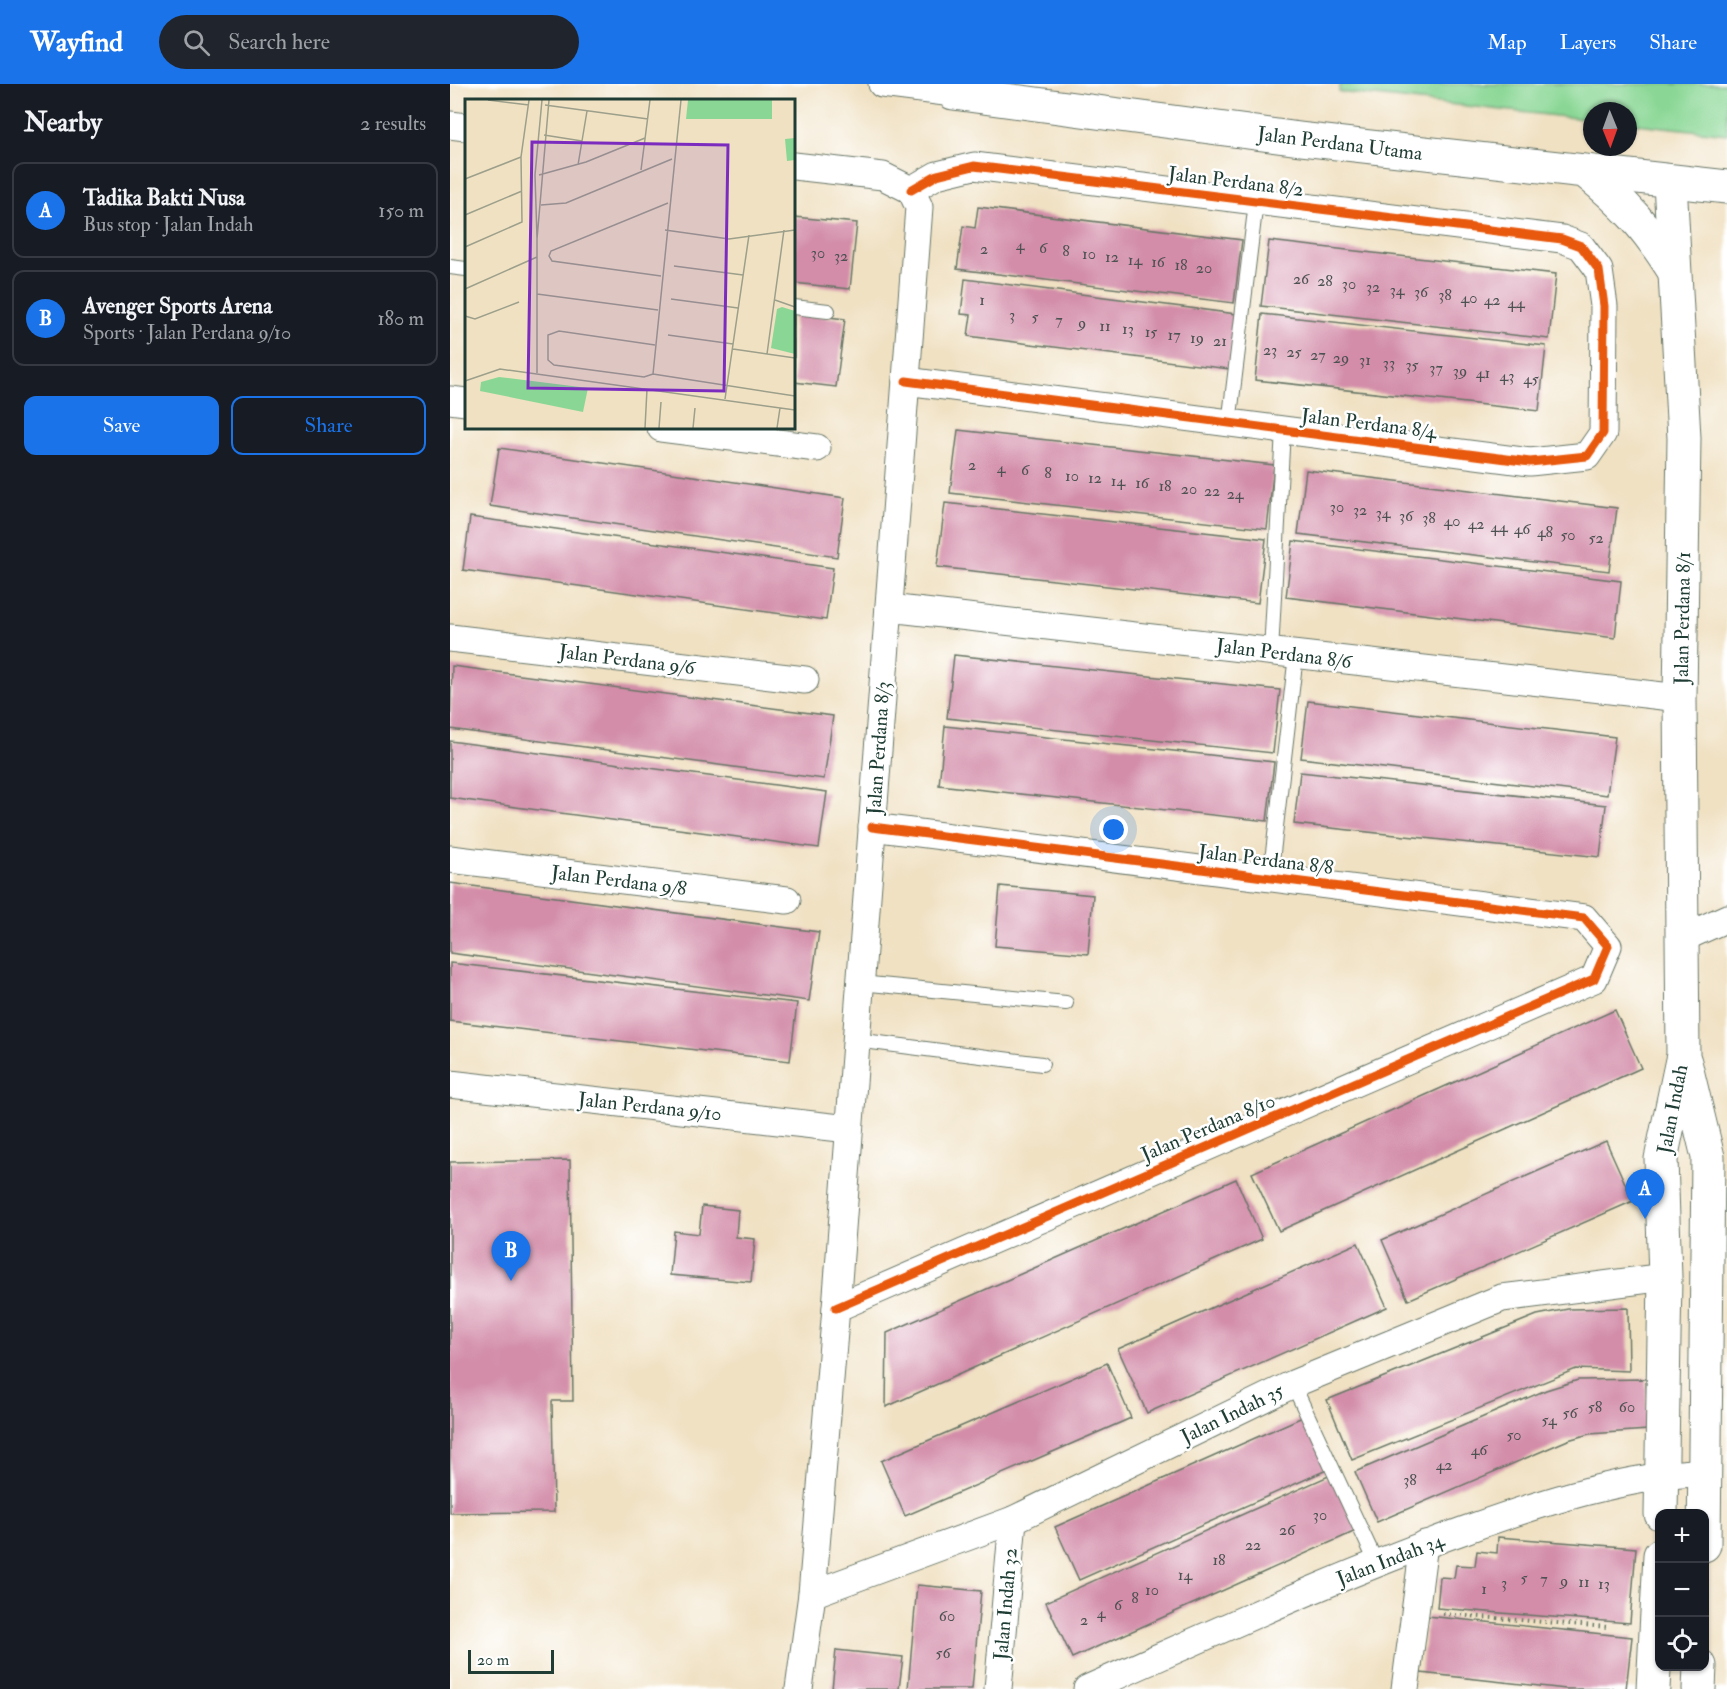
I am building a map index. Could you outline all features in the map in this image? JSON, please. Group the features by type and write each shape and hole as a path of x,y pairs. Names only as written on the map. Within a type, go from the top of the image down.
{"street":[{"path":"882,84 953,89"},
{"name":"Jalan Perdana Utama","path":"953,89 1300,139 1727,187"},
{"path":"450,125 465,127"},
{"path":"795,166 883,176 910,190"},
{"name":"Jalan Perdana 8/2","path":"910,190 937,175 974,166 1562,239"},
{"path":"1586,172 1623,202 1653,238 1675,273"},
{"name":"Jalan Perdana 8/1","path":"1670,182 1684,438 1680,699 1683,1055"},
{"name":"Jalan Perdana 8/3","path":"836,1308 919,207 910,190"},
{"name":"Jalan Perdana 8/4","path":"906,381 1530,462 1587,456 1603,433 1604,306 1599,270 1581,246 1562,239"},
{"path":"450,400 465,402"},
{"path":"670,429 817,448"},
{"name":"Jalan Perdana 8/6","path":"889,608 1680,699"},
{"name":"Jalan Perdana 9/6","path":"450,638 805,680"},
{"name":"Jalan Perdana 8/8","path":"872,827 1584,918 1608,946 1594,980"},
{"name":"Jalan Perdana 9/8","path":"450,860 788,900"},
{"path":"1683,938 1727,918"},
{"name":"Jalan Perdana 8/10","path":"836,1308 1594,980"},
{"name":"Jalan Indah","path":"1661,1509 1665,1277 1661,1159 1683,1055"},
{"name":"Jalan Indah","path":"1683,1055 1708,1157 1705,1509"},
{"name":"Jalan Perdana 9/10","path":"450,1084 849,1129"},
{"name":"Jalan Indah 35","path":"812,1594 1013,1520 1293,1384 1502,1298 1665,1277"},
{"path":"799,1689 812,1594 836,1308"},
{"name":"Jalan Indah 34","path":"1087,1689 1376,1562 1541,1503 1663,1474 1707,1472"},
{"name":"Jalan Indah 32","path":"998,1689 1013,1520"},
{"path":"1405,1689 1424,1544"},
{"path":"1653,1689 1659,1563"},
{"path":"1699,1689 1700,1671"}],"lane":[{"path":"1228,424 1256,202"},
{"path":"450,267 465,269"},
{"path":"795,307 828,311"},
{"path":"1270,878 1283,653 1283,430"},
{"path":"860,983 1066,1004"},
{"path":"856,1040 1042,1064"},
{"path":"1293,1384 1376,1562"}],"path":[{"path":"1415,1612 1608,1627"}],"green space":[{"path":"1340,84 1727,84 1727,134 1637,124 1637,102 1583,102 1583,119 1339,92"}],"building":[{"path":"978,207 1242,240 1234,303 957,269 963,226 975,228"},
{"path":"795,217 857,223 850,289 795,283"},
{"path":"1269,241 1556,274 1549,339 1261,306"},
{"path":"965,279 1236,314 1229,369 968,336 971,315 961,314"},
{"path":"795,313 845,319 836,387 795,382"},
{"path":"1262,314 1546,346 1539,411 1255,380"},
{"path":"958,430 1274,465 1267,529 950,493"},
{"path":"499,448 845,498 837,557 490,506"},
{"path":"1306,470 1617,508 1609,571 1298,534"},
{"path":"945,503 1266,539 1258,603 937,567"},
{"path":"470,517 833,568 826,620 463,570"},
{"path":"1293,541 1621,581 1615,638 1286,597"},
{"path":"954,655 1280,690 1273,753 947,718"},
{"path":"452,666 833,716 824,779 450,729"},
{"path":"1308,701 1615,737 1607,795 1301,758"},
{"path":"945,726 1274,762 1267,821 939,785"},
{"path":"450,741 827,792 819,848 450,798"},
{"path":"1300,772 1606,805 1600,857 1294,824"},
{"path":"450,883 819,932 809,1001 450,953"},
{"path":"1000,886 1093,895 1088,954 995,946"},
{"path":"450,963 797,1003 790,1061 450,1021"},
{"path":"1615,1010 1641,1068 1279,1231 1252,1173"},
{"path":"1606,1141 1633,1201 1408,1300 1382,1240"},
{"path":"570,1160 573,1401 552,1401 554,1512 450,1513 450,1162"},
{"path":"1236,1179 1262,1239 886,1407 887,1333"},
{"path":"702,1206 738,1210 736,1237 755,1239 751,1282 670,1275 674,1231 699,1234"},
{"path":"1358,1243 1387,1307 1147,1413 1118,1349"},
{"path":"1628,1308 1629,1371 1576,1369 1352,1460 1327,1400 1537,1315 1568,1309"},
{"path":"1107,1363 1131,1418 905,1516 881,1461"},
{"path":"1646,1379 1648,1430 1589,1434 1568,1440 1377,1522 1355,1472 1546,1390 1578,1380"},
{"path":"1307,1415 1331,1468 1079,1580 1055,1527"},
{"path":"1333,1474 1358,1530 1072,1658 1046,1602"},
{"path":"1498,1537 1636,1548 1630,1623 1437,1608 1440,1577 1454,1578 1456,1565 1475,1566 1477,1551 1497,1553"},
{"path":"917,1585 981,1591 972,1689 908,1689"},
{"path":"1427,1616 1632,1637 1626,1689 1566,1689 1421,1673"},
{"path":"836,1650 903,1657 899,1689 832,1689"}],"cycle path":[{"path":"906,381 1530,462 1587,456 1603,433 1604,306 1599,270 1581,246 1562,239 974,166 937,175 911,190"},
{"path":"836,1308 1594,979 1608,946 1584,918 872,827"}],"place":[{"name":"Tadika Bakti Nusa","path":"1645,1219"},
{"name":"Avenger Sports Arena","path":"511,1281"}]}
